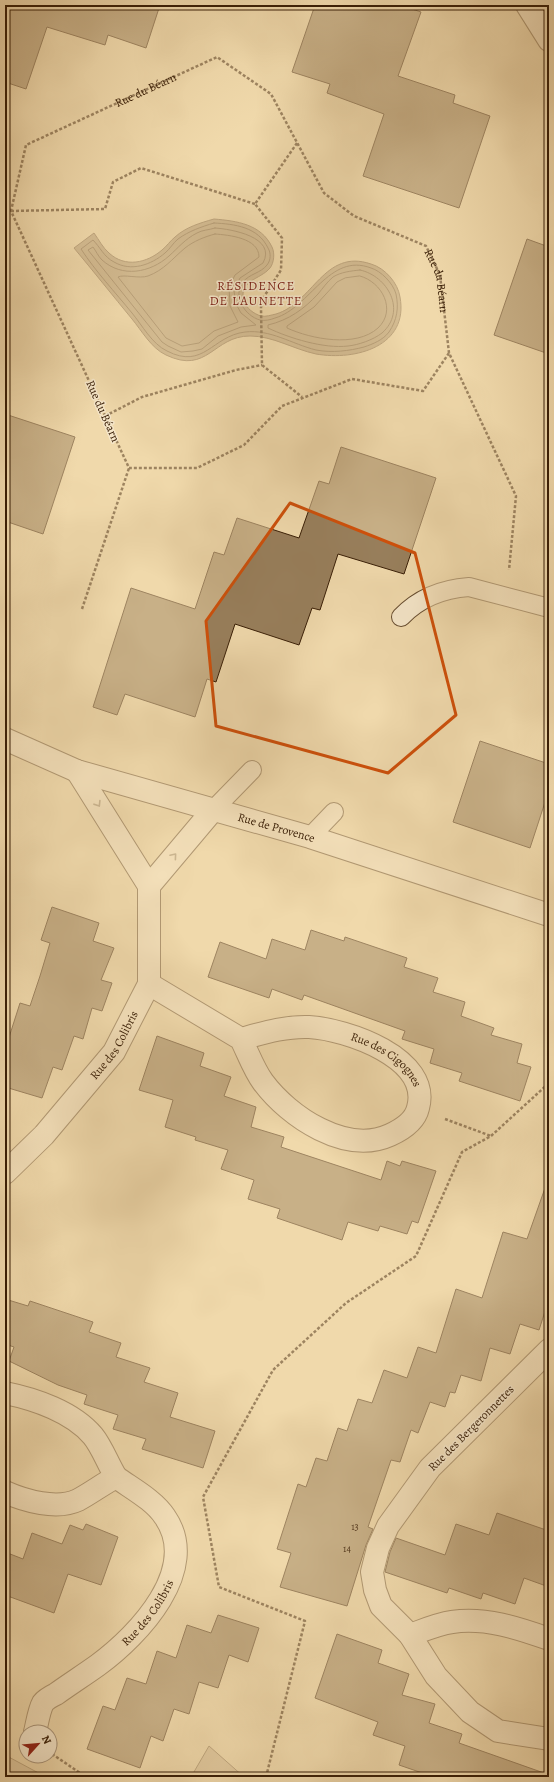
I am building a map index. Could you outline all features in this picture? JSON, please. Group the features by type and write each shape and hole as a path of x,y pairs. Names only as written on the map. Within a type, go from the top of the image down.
{"street":[{"path":"527,5 549,40"},
{"name":"Rue de Provence","path":"5,739 77,771 310,837 549,914"},
{"path":"77,771 149,886 213,810"},
{"name":"Rue des Colibris","path":"5,1173 44,1135 114,1052 149,984 149,886"},
{"path":"149,984 241,1039"},
{"name":"Rue des Cigognes","path":"308,1027 345,1034 382,1050 408,1069 416,1084 419,1096 418,1109 401,1130 382,1139 358,1141 327,1132 300,1118 286,1108 262,1081 241,1039 273,1030 308,1027"},
{"name":"Rue des Bergeronnettes","path":"549,1350 430,1468 388,1526 380,1543 372,1572 375,1590 381,1606 410,1635 447,1690 470,1712 482,1722 498,1731 549,1739"},
{"name":"Rue des Colibris","path":"5,1393 50,1407 80,1424 93,1436 116,1477 159,1509 175,1536 177,1547 174,1571 156,1604 120,1648 43,1703 37,1724"},
{"path":"5,1492 19,1498 43,1503 60,1504 77,1500 116,1477"},
{"path":"410,1635 451,1622 474,1620 520,1629 549,1639"}],"lane":[{"path":"401,617 411,606 426,598 455,588 468,587 549,608"},
{"path":"213,810 252,770"},
{"path":"310,837 334,812"}],"path":[{"name":"Rue du Béarn","path":"129,468 11,211 26,145 217,58 271,94 324,193 354,216 426,246 440,275 449,353 516,496 506,597"},
{"path":"256,204 297,142"},
{"path":"11,211 105,209 113,182 141,168 256,204 282,238 281,270 265,295 261,307 263,343 262,365"},
{"path":"82,609 129,468 197,468 244,446 282,406 352,378 423,391 449,353"},
{"path":"105,416 142,397 236,370 262,365 303,398"},
{"path":"266,1777 305,1621 219,1587 202,1497 273,1370 346,1303 416,1256 462,1152 491,1136 549,1083"},
{"path":"418,1109 491,1136"},
{"path":"58,1758 86,1777"}],"highlighted area":[{"path":"290,503 415,553 456,715 388,773 216,726 206,621"}],"shaded area":[{"path":"209,1746 244,1777 191,1777"},
{"path":"5,1755 18,1762 18,1764 22,1764 46,1777 5,1777"}],"water":[{"path":"214,219 248,225 262,233 272,247 274,258 270,268 247,284 244,289 243,294 245,304 256,314 268,316 289,308 330,270 342,264 355,261 376,266 394,281 399,292 401,314 396,328 388,338 376,346 363,352 347,355 331,356 316,354 275,340 250,336 237,338 227,342 201,358 180,360 166,355 151,344 74,248 94,233 105,249 115,258 129,262 143,261 156,254 188,228"}],"building":[{"path":"5,5 160,5 146,48 108,35 105,45 47,27 26,89 5,82"},
{"path":"315,5 400,5 421,12 398,76 455,95 453,103 490,116 459,208 363,176 384,114 327,93 330,84 292,72"},
{"path":"527,239 549,247 549,354 494,335"},
{"path":"5,414 75,437 43,534 5,521"},
{"path":"341,447 436,478 404,574 338,554 320,610 312,608 299,645 235,624 216,682 207,679 195,717 125,694 117,715 93,707 131,588 195,609 214,552 224,555 237,518 299,538 319,481 329,484"},
{"path":"480,741 549,764 549,790 530,848 453,822"},
{"path":"52,907 99,923 93,941 114,948 101,980 112,983 102,1011 92,1008 83,1039 74,1036 62,1070 53,1067 42,1098 5,1087 5,1050 20,1003 30,1006 40,976 50,943 41,940"},
{"path":"311,930 344,941 345,937 407,958 404,967 438,978 433,992 465,1002 461,1016 494,1028 491,1035 522,1044 517,1063 531,1067 520,1101 459,1081 462,1073 430,1063 434,1049 402,1039 405,1031 304,995 302,1000 272,989 269,998 208,977 220,942 266,959 272,939 305,950"},
{"path":"157,1036 204,1053 200,1066 231,1077 224,1096 256,1107 251,1127 284,1137 281,1147 381,1180 387,1161 400,1166 402,1161 436,1171 418,1223 412,1221 407,1234 380,1226 378,1231 348,1222 342,1240 277,1218 280,1209 248,1199 254,1180 221,1169 228,1150 195,1140 196,1137 165,1127 173,1100 139,1090"},
{"path":"545,1188 549,1188 549,1299 539,1330 520,1324 510,1354 490,1348 481,1381 461,1375 455,1393 450,1392 445,1407 430,1402 418,1433 411,1430 400,1462 391,1460 368,1527 373,1529 366,1545 347,1606 280,1587 291,1553 277,1549 298,1484 306,1487 316,1458 327,1461 338,1428 347,1431 358,1399 372,1403 384,1370 407,1378 418,1347 436,1353 456,1289 482,1298 503,1232 527,1239"},
{"path":"5,1299 28,1306 30,1301 93,1322 89,1332 121,1343 116,1357 150,1368 144,1382 178,1393 170,1417 215,1431 203,1468 142,1449 146,1439 113,1429 118,1415 84,1404 87,1395 58,1385 9,1361 14,1347 5,1344"},
{"path":"497,1513 549,1531 549,1587 524,1578 515,1604 483,1593 481,1599 449,1588 447,1593 385,1572 390,1552 396,1538 445,1555 456,1524 489,1535"},
{"path":"86,1524 118,1537 101,1585 68,1574 54,1613 5,1595 5,1552 23,1559 32,1533 62,1544 70,1525 83,1530"},
{"path":"218,1615 259,1628 248,1662 229,1655 218,1688 199,1682 189,1714 174,1709 163,1741 151,1736 140,1768 87,1749 103,1706 115,1710 127,1678 146,1684 157,1651 176,1658 187,1625 211,1633"},
{"path":"337,1634 382,1650 378,1663 409,1674 402,1695 435,1704 429,1723 462,1734 459,1743 544,1773 544,1777 434,1777 399,1765 405,1746 373,1735 378,1722 315,1698"}],"district":[{"name":"RÉSIDENCE DE L'AUNETTE","path":"256,292"}]}
